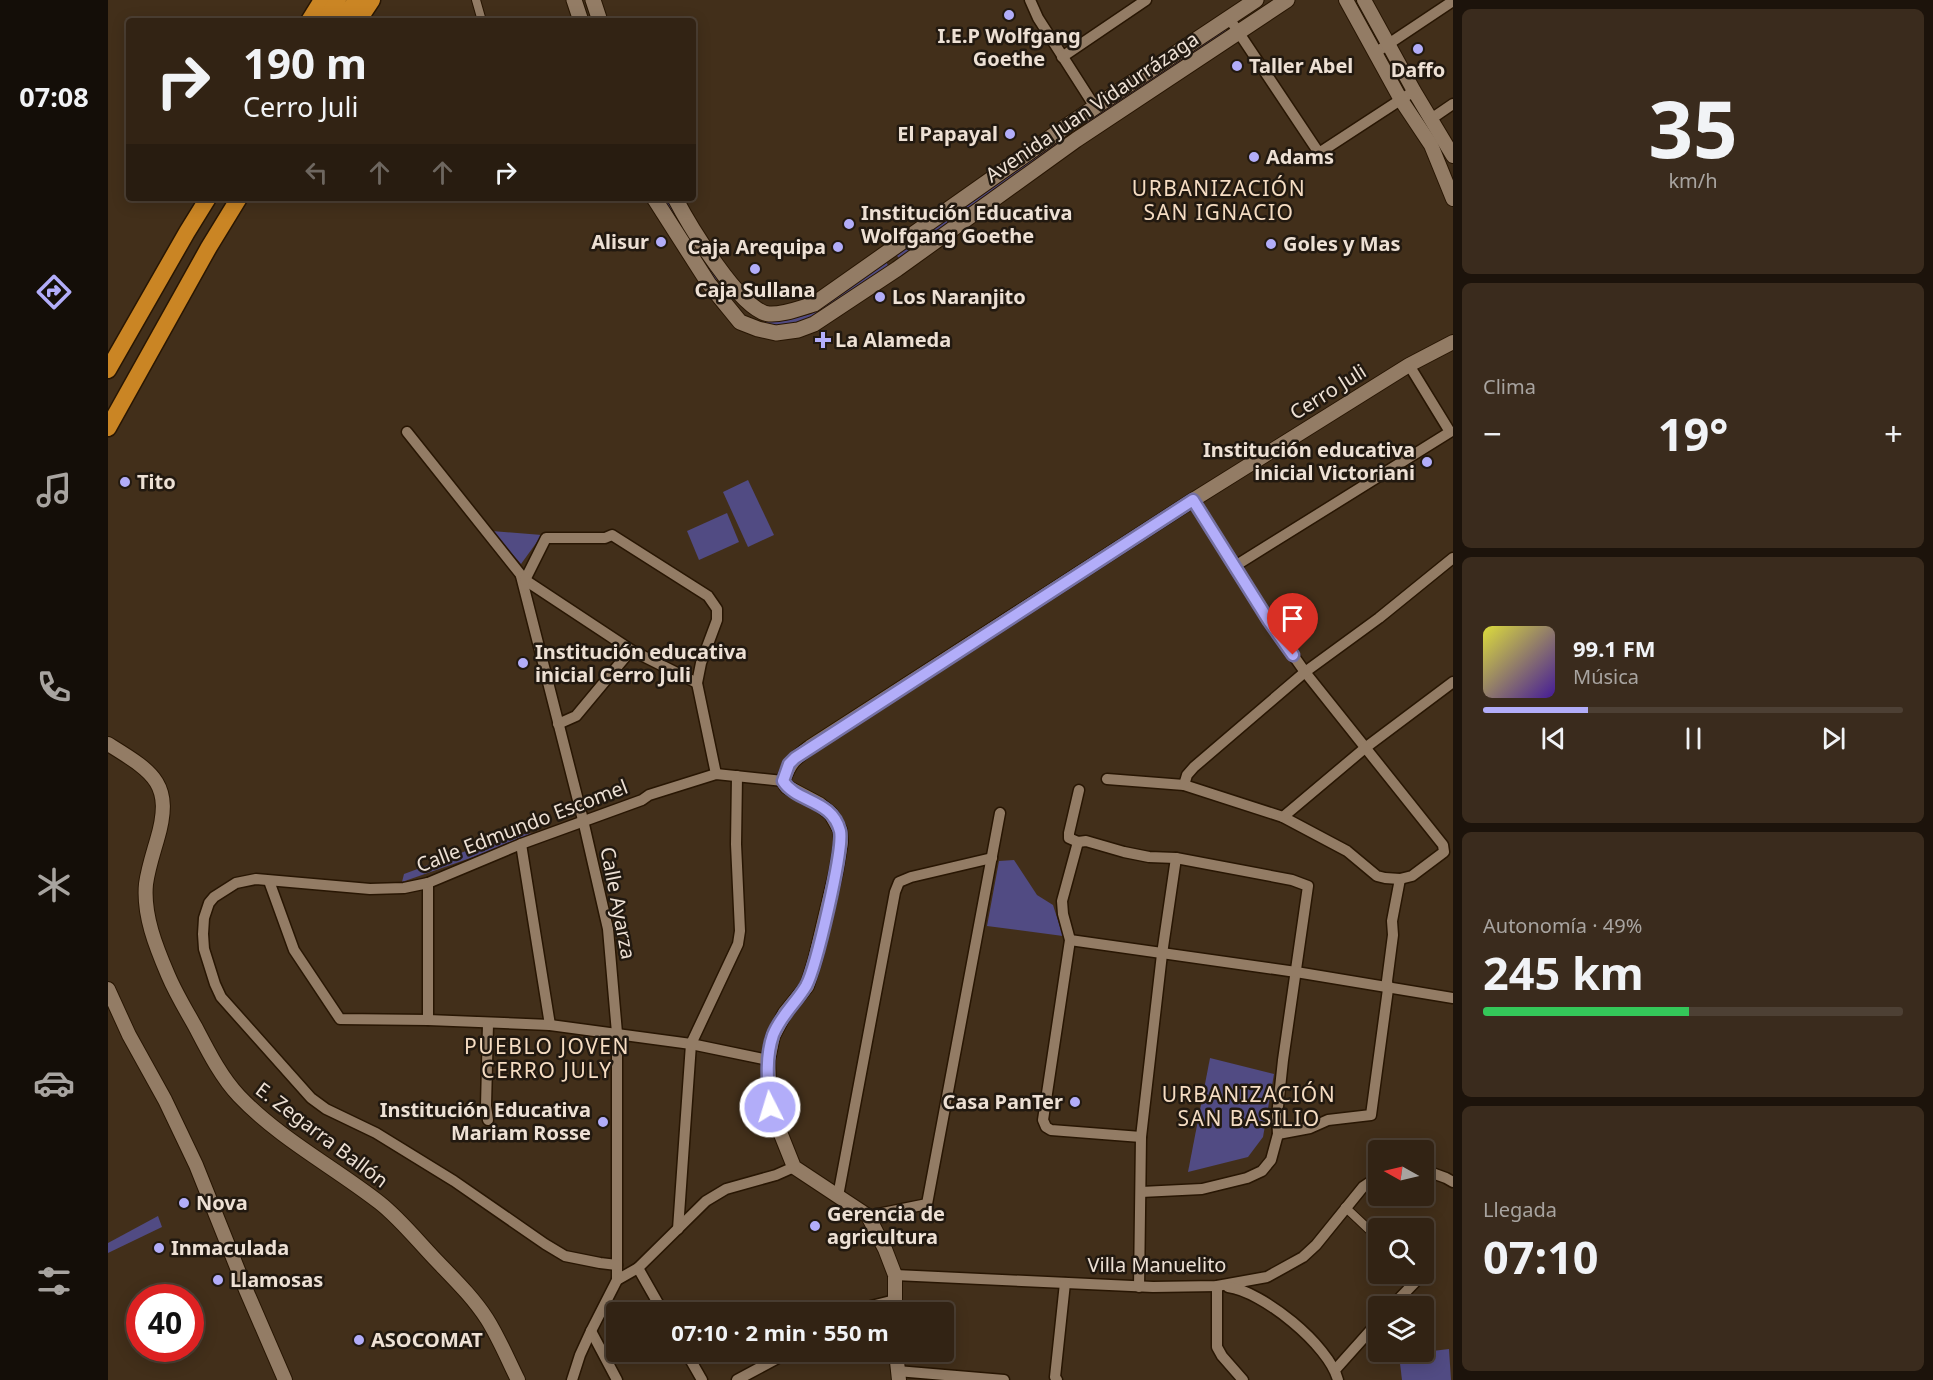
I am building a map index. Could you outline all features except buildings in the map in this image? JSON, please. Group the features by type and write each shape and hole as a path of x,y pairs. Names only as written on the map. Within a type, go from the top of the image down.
{"highway":[{"path":"311,18 322,0"},
{"path":"326,18 339,0"},
{"path":"344,18 356,0"},
{"path":"360,18 372,0"},
{"path":"108,370 206,201"},
{"path":"108,428 237,201"}],"main road":[{"path":"574,0 580,18"},
{"path":"593,0 599,18"},
{"name":"Avenida Juan Vidaurrázaga","path":"677,201 721,271 745,300 756,309 768,314 814,304 1095,107 1256,0"},
{"name":"Avenida Juan Vidaurrázaga","path":"656,201 709,284 740,322 776,333 798,330 814,324 897,269 1076,140 1287,0"}],"street":[{"path":"476,0 481,18"},
{"path":"1030,0 1038,18 1095,107"},
{"path":"1062,57 1146,0"},
{"path":"1346,0 1401,100 1449,176 1453,199"},
{"path":"1364,0 1453,156"},
{"path":"1375,53 1453,1"},
{"path":"1229,18 1319,153 1414,91"},
{"path":"1431,119 1453,104"},
{"name":"Cerro Juli","path":"783,781 789,764 795,758 1193,500 1409,365 1453,342"},
{"path":"1235,566 1450,432 1409,365"},
{"path":"407,432 523,578 631,650 697,683"},
{"path":"1107,778 1184,785 1283,817 1347,851 1377,876 1400,879 1412,876 1444,852 1443,845 1305,672 1269,621 1193,500"},
{"path":"523,578 546,538 605,538 612,535 708,597 717,609 717,620 709,638 697,683 716,774"},
{"path":"1184,785 1187,775 1194,767 1305,672 1451,565"},
{"name":"Calle Ayarza","path":"523,578 608,928 617,1033 617,1280"},
{"path":"558,724 576,716 631,650"},
{"path":"1283,817 1365,748 1453,682"},
{"name":"E. Zegarra Ballón","path":"108,744 140,764 160,785 164,811 146,884 148,915 156,944 171,982 215,1063 247,1104 297,1144 381,1204 408,1229 474,1301 488,1321 518,1380"},
{"name":"Calle Edmundo Escomel","path":"616,1264 565,1256 454,1181 376,1132 326,1109 311,1098 221,997 210,972 202,934 209,903 225,888 256,879 370,889 404,888 428,883 521,844 642,800 649,795 716,774 783,781"},
{"path":"678,1229 691,1044 738,944 740,931 736,844 737,776"},
{"path":"783,781 787,787 819,804 831,814 840,830 841,842 816,960 807,986 785,1013 773,1036 768,1060 770,1107 794,1167 868,1216 895,1275 895,1302"},
{"path":"1079,789 1069,833 1069,838 1078,842 1086,841 1124,852 1176,858 1292,880 1308,886 1278,1105 1278,1134 1271,1160 1262,1171 1247,1178 1202,1189 1142,1192"},
{"path":"868,1216 927,1204 1000,813"},
{"path":"1078,842 1062,901 1070,940 1043,1120 1046,1127 1051,1130 1141,1137"},
{"path":"521,844 550,1025"},
{"path":"838,1196 895,892 899,882 911,877 992,858"},
{"path":"1139,1287 1141,1137 1162,954 1176,858"},
{"path":"1278,1134 1310,1128 1328,1120 1371,1115 1388,989 1393,935 1392,921 1400,879"},
{"path":"269,880 294,950 340,1019 550,1025 691,1044 768,1060"},
{"path":"428,883 428,1020"},
{"path":"1070,940 1296,972 1453,998"},
{"path":"108,989 196,1165 285,1380"},
{"path":"488,1024 486,1106 488,1120"},
{"path":"572,1380 591,1331 617,1280 638,1268 706,1201 726,1190 776,1175 794,1167"},
{"path":"1434,1174 1453,1182"},
{"name":"Villa Manuelito","path":"895,1275 1139,1287 1216,1286 1267,1277 1296,1262 1316,1245 1345,1208 1368,1184"},
{"path":"1345,1208 1368,1229"},
{"path":"638,1268 657,1302"},
{"path":"1057,1380 1055,1377 1065,1282"},
{"path":"1401,1296 1412,1284"},
{"path":"1243,1380 1217,1347 1216,1286 1239,1289 1254,1295 1311,1338 1336,1375 1368,1335"},
{"path":"591,1331 617,1380"},
{"path":"692,1362 702,1380"},
{"path":"737,1380 770,1362"},
{"path":"898,1376 1004,1380"}],"shaded area":[{"path":"1224,28 1228,33 1089,127 1085,121"},
{"path":"1056,139 1059,144 900,260 896,254"},
{"path":"663,201 669,201 718,279 713,281"},
{"path":"886,262 889,267 812,319 784,327 762,324 766,319 784,321 811,314"},
{"path":"748,480 774,535 748,547 723,492"},
{"path":"727,513 739,542 699,560 687,531"},
{"path":"492,531 542,535 521,564"},
{"path":"532,833 499,848 402,882 404,874 501,838"},
{"path":"1014,860 1037,895 1053,905 1063,936 987,926 999,861"},
{"path":"1210,1058 1274,1074 1263,1137 1248,1157 1188,1172"},
{"path":"158,1216 162,1227 108,1253 108,1243"},
{"path":"1449,1349 1451,1380 1402,1380 1400,1362 1434,1362 1434,1351"}],"place":[{"name":"I.E.P Wolfgang Goethe","path":"1009,15"},
{"name":"Daffo","path":"1418,49"},
{"name":"Taller Abel","path":"1237,66"},
{"name":"El Papayal","path":"1010,134"},
{"name":"Adams","path":"1254,157"},
{"name":"Institución Educativa Wolfgang Goethe","path":"849,224"},
{"name":"Alisur","path":"661,242"},
{"name":"Goles y Mas","path":"1271,244"},
{"name":"Caja Arequipa","path":"838,247"},
{"name":"Caja Sullana","path":"755,269"},
{"name":"Los Naranjito","path":"880,297"},
{"name":"La Alameda","path":"823,340"},
{"name":"Institución educativa inicial Victoriani","path":"1427,462"},
{"name":"Tito","path":"125,482"},
{"name":"Institución educativa inicial Cerro Juli","path":"523,663"},
{"name":"Casa PanTer","path":"1075,1102"},
{"name":"Institución Educativa Mariam Rosse","path":"603,1122"},
{"name":"Nova","path":"184,1203"},
{"name":"Gerencia de agricultura","path":"815,1226"},
{"name":"Inmaculada","path":"159,1248"},
{"name":"Llamosas","path":"218,1280"},
{"name":"ASOCOMAT","path":"359,1340"}],"district":[{"name":"URBANIZACIÓN SAN IGNACIO","path":"1219,201"},
{"name":"PUEBLO JOVEN CERRO JULY","path":"547,1059"},
{"name":"URBANIZACIÓN SAN BASILIO","path":"1249,1107"}],"route":[{"path":"770,1107 767,1079 773,1036 785,1013 807,986 816,960 841,842 840,830 831,814 819,804 787,787 783,781 789,764 795,758 1193,500 1293,655"}]}
